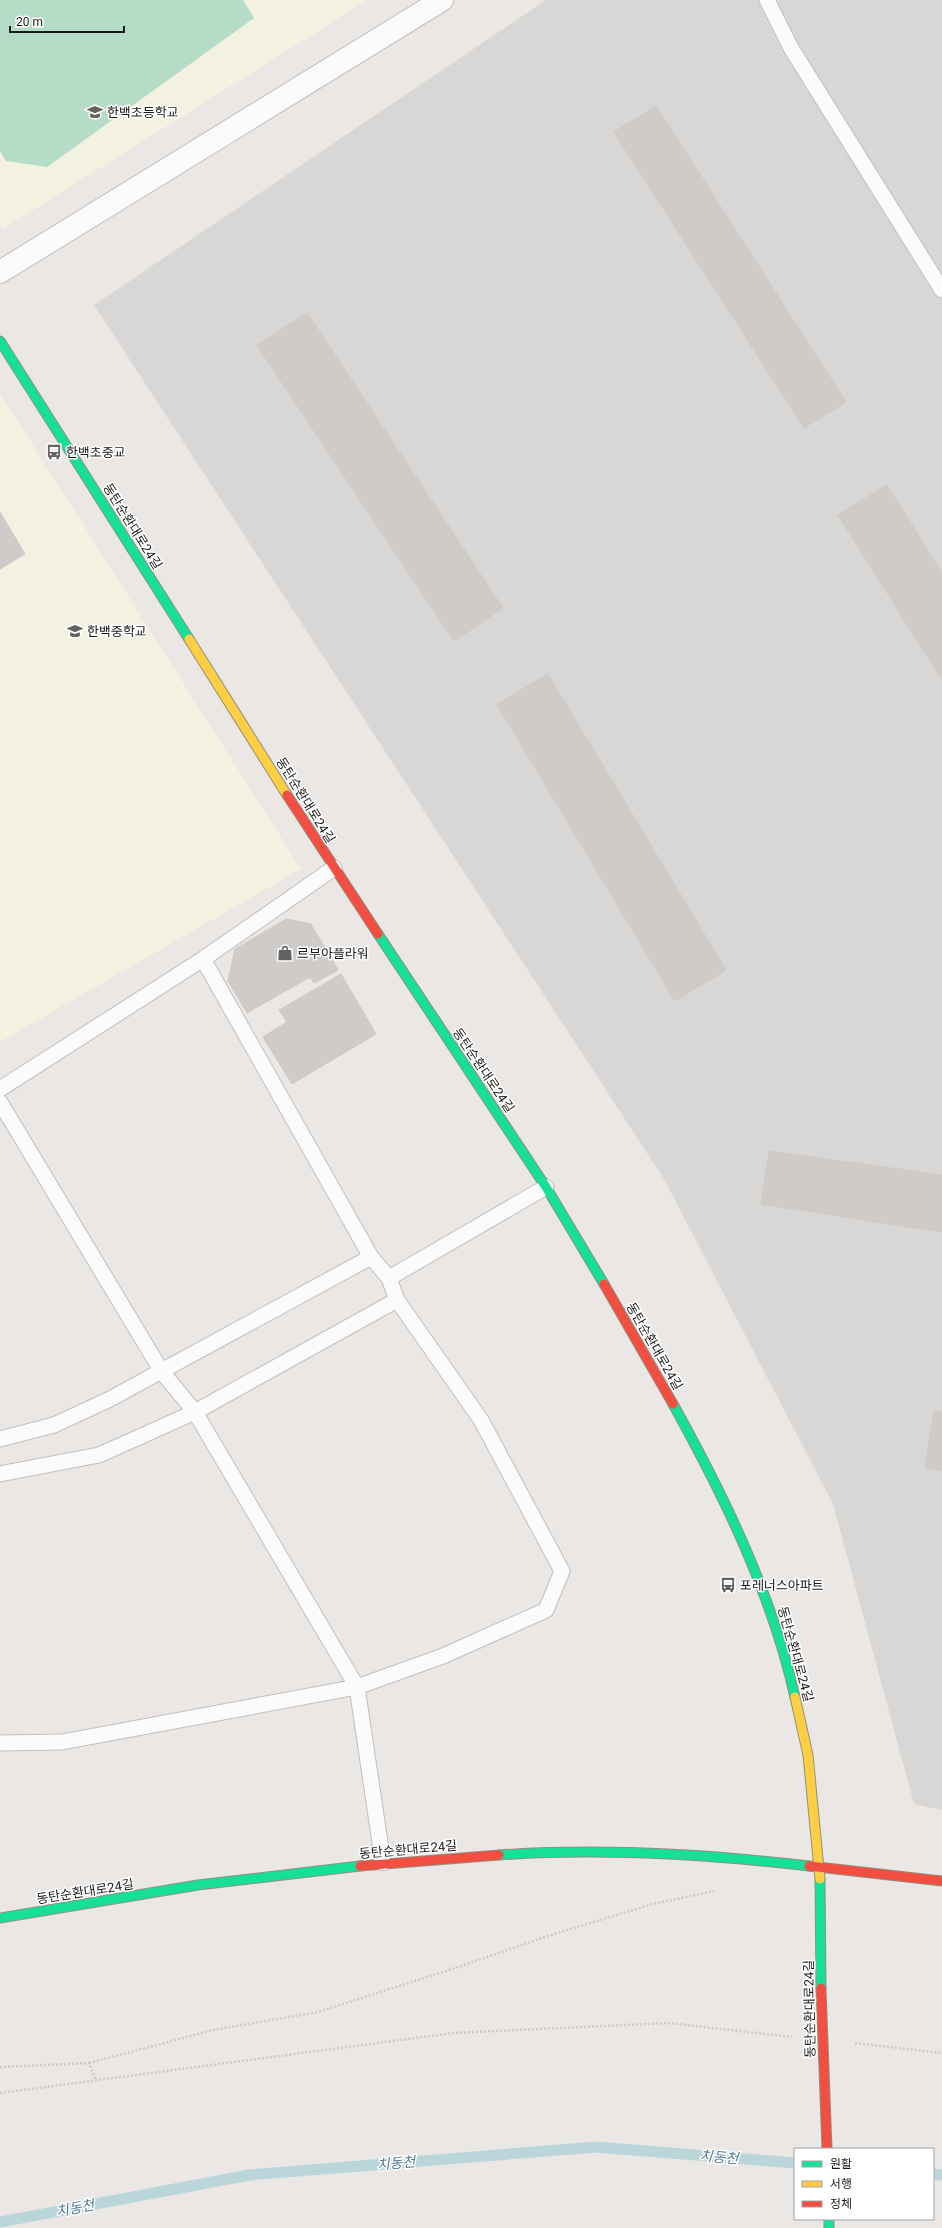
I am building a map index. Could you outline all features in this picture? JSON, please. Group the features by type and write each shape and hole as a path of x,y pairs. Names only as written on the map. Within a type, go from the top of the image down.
{"street":[{"path":"0,272 442,0"},
{"name":"동탄순환대로24길","path":"0,341 334,868 546,1187 634,1334 707,1465 765,1594 790,1675 808,1755 820,1869 821,1988 826,2148"},
{"name":"동탄순환대로24길","path":"0,1918 198,1885 383,1863 531,1853 644,1853 776,1862 820,1869 942,1881"}],"lane":[{"path":"767,0 791,48 942,290"},
{"path":"0,1089 203,959 334,868"},
{"path":"0,1743 62,1742 357,1688 443,1656 546,1610 562,1571 481,1420 397,1300 390,1278 372,1257 203,959"},
{"path":"0,1102 162,1372 195,1412 357,1688 383,1863"},
{"path":"390,1278 546,1187"},
{"path":"0,1439 54,1424 162,1372 372,1257"},
{"path":"0,1474 99,1455 195,1412 397,1300"}],"path":[{"path":"0,2067 88,2063 213,2030 318,2012 449,1970 554,1934 645,1906 721,1890"},
{"path":"0,2093 453,2033 668,2023 793,2037"},
{"path":"848,2043 942,2053"},
{"path":"88,2063 96,2080"}],"shaded area":[{"name":"한백초등학교","path":"0,0 368,0 3,229 0,224"},
{"path":"546,0 942,0 942,1810 914,1804 833,1504 664,1179 94,305"},
{"name":"한백중학교","path":"0,393 301,869 0,1042"}],"green space":[{"name":"한백초등학교","path":"0,0 243,0 254,18 47,167 6,161 0,151"}],"building":[{"path":"656,106 846,402 804,428 614,132"},
{"path":"307,313 503,608 454,641 257,345"},
{"path":"887,485 942,573 942,680 838,515"},
{"path":"0,512 25,554 0,569"},
{"path":"548,674 726,970 675,1001 497,704"},
{"path":"286,919 311,924 338,970 314,983 310,977 247,1013 228,981 235,949"},
{"path":"341,974 376,1034 292,1084 263,1037 287,1022 279,1010"},
{"path":"769,1151 942,1175 942,1232 761,1204"},
{"path":"934,1411 942,1412 942,1471 925,1468"}],"waterway":[{"name":"치동천","path":"0,2222 249,2175 596,2147 794,2163"},
{"name":"치동천","path":"934,2174 942,2175"}],"traffic: fast":[{"path":"0,341 189,639"},
{"path":"378,934 546,1187 604,1284"},
{"path":"673,1404 728,1510 760,1583 785,1659 795,1697"},
{"path":"499,1855 576,1852 654,1853 732,1858 809,1866"},
{"path":"0,1918 198,1885 360,1866"},
{"path":"820,1879 821,1988"},
{"path":"829,2220 829,2228"}],"traffic: slow":[{"path":"189,639 287,795"},
{"path":"795,1697 808,1755 820,1879"}],"traffic: jam":[{"path":"287,795 378,934"},
{"path":"604,1284 673,1404"},
{"path":"360,1866 499,1855"},
{"path":"809,1866 942,1881"},
{"path":"821,1988 827,2148"}],"place":[{"name":"한백초등학교","path":"95,112"},
{"name":"한백초중교","path":"54,452"},
{"name":"한백중학교","path":"75,631"},
{"name":"르부아플라워","path":"285,953"},
{"name":"포레너스아파트","path":"728,1585"}]}
